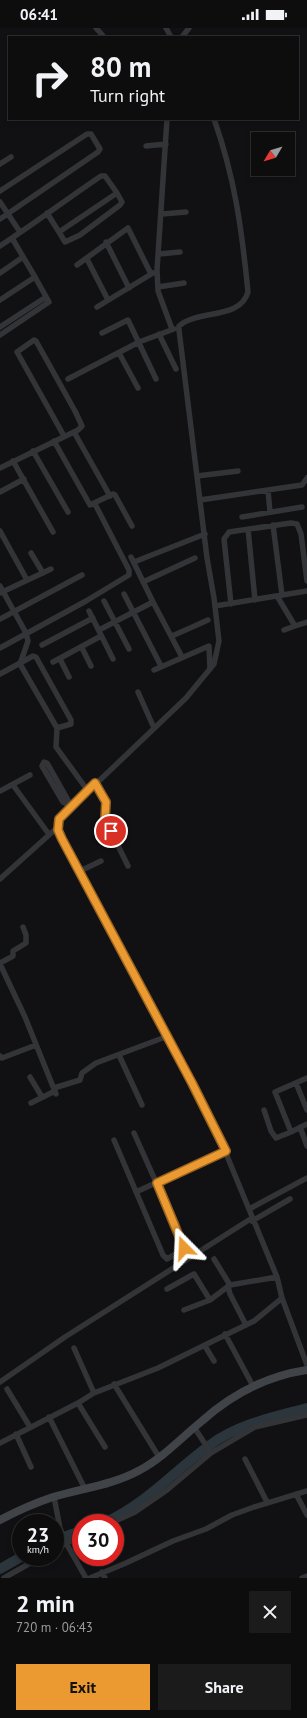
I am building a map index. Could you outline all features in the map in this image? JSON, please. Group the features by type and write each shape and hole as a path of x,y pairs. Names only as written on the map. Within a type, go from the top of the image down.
{"main road":[{"path":"0,1520 28,1506 54,1497 126,1477 141,1470 159,1457 223,1403 253,1386 287,1373 307,1370"}],"street":[{"path":"96,28 103,36"},
{"path":"183,36 189,28"},
{"path":"167,120 162,214 157,270 158,287 172,329"},
{"path":"214,120 233,179 240,221 248,292 246,300 236,308 188,319 179,326 178,330 215,606 218,641 214,664 186,698 88,791 69,806 59,819 58,826 62,839 168,1036 226,1151 252,1220 276,1277 282,1298 307,1365"},
{"path":"0,191 87,134 91,134 100,149 98,152 0,219"},
{"path":"146,146 166,144"},
{"path":"0,164 11,157"},
{"path":"0,246 47,213 103,175 122,202 80,234 65,242 47,213"},
{"path":"59,232 117,193"},
{"path":"0,202 20,232"},
{"path":"162,214 186,212"},
{"path":"76,265 87,259 106,242 128,228 151,274"},
{"path":"0,335 49,302 12,238"},
{"path":"106,242 129,288"},
{"path":"159,254 180,252"},
{"path":"0,273 23,258"},
{"path":"87,259 108,300"},
{"path":"97,307 157,270"},
{"path":"0,300 35,276"},
{"path":"158,287 184,282"},
{"path":"0,327 46,296"},
{"path":"102,333 128,320 156,379"},
{"path":"68,379 139,342 172,329 178,330"},
{"path":"159,334 176,370"},
{"path":"0,468 74,432 81,427 80,420 36,341 34,340 17,350 17,353 64,436"},
{"path":"119,353 138,388"},
{"path":"74,432 110,496"},
{"path":"54,441 90,505 115,495 132,526"},
{"path":"33,451 68,512"},
{"path":"14,461 53,532"},
{"path":"197,476 238,471"},
{"path":"200,500 302,485 307,478"},
{"path":"0,492 24,479"},
{"path":"268,490 270,512"},
{"path":"0,648 86,601 130,573 95,504"},
{"path":"242,517 302,507"},
{"path":"231,604 224,538 229,532 294,523 299,526 307,581"},
{"path":"273,525 280,596 295,626"},
{"path":"248,529 255,600"},
{"path":"0,531 27,580"},
{"path":"182,657 132,560 205,534"},
{"path":"31,553 43,573"},
{"path":"142,582 195,558"},
{"path":"2,592 51,569"},
{"path":"0,618 82,575"},
{"path":"0,586 26,633 28,641 20,664 56,728 56,747 88,791"},
{"path":"215,606 307,591"},
{"path":"124,594 162,666"},
{"path":"104,601 114,622 130,649"},
{"path":"53,662 82,648 114,622 153,602"},
{"path":"89,611 113,659"},
{"path":"42,645 93,618"},
{"path":"172,636 208,620"},
{"path":"284,630 307,622"},
{"path":"154,670 209,646 210,669"},
{"path":"82,648 91,666"},
{"path":"0,674 33,656 39,660 71,720 71,724 56,728"},
{"path":"60,659 69,678"},
{"path":"138,692 154,728"},
{"path":"44,762 47,763 68,800 69,806 63,802 42,766 44,762"},
{"path":"0,791 30,775"},
{"path":"95,783 106,802 105,819 128,866"},
{"path":"13,785 48,833"},
{"path":"0,879 48,833 58,826"},
{"path":"80,871 101,861"},
{"path":"23,927 27,941 13,951 13,956 0,964 55,1091"},
{"path":"31,1103 80,1080 82,1073 87,1069 168,1036"},
{"path":"0,1056 2,1058 36,1045"},
{"path":"119,1055 142,1105"},
{"path":"30,1077 42,1097"},
{"path":"291,1132 275,1092 307,1078"},
{"path":"296,1083 307,1110"},
{"path":"264,1110 271,1131 276,1138 307,1124"},
{"path":"300,1127 307,1146"},
{"path":"114,1140 164,1257 167,1259 180,1252 184,1247 134,1133"},
{"path":"136,1192 226,1151"},
{"path":"249,1209 307,1178"},
{"path":"0,1382 65,1337 252,1220 290,1199"},
{"path":"214,1259 229,1286 230,1294 246,1325"},
{"path":"167,1289 194,1274 210,1300"},
{"path":"184,1310 210,1300 229,1286 276,1277"},
{"path":"0,1443 78,1403 94,1393 158,1368 254,1321 282,1298"},
{"path":"225,1334 253,1386"},
{"path":"205,1346 214,1361"},
{"path":"74,1348 94,1393"},
{"path":"114,1384 159,1457"},
{"path":"7,1389 30,1427"},
{"path":"78,1403 105,1447"},
{"path":"124,1517 135,1512 167,1490 210,1452 255,1427 307,1415"},
{"path":"49,1417 85,1489"},
{"path":"194,1427 210,1452"},
{"path":"16,1434 31,1467"},
{"path":"245,1459 267,1502"},
{"path":"90,1578 103,1575 173,1541 206,1529 232,1515 267,1502 307,1491"},
{"path":"296,1494 307,1515"},
{"path":"54,1497 60,1528 65,1542 72,1554"},
{"path":"65,1542 72,1539"},
{"path":"4,1578 25,1566"},
{"path":"79,1566 86,1578"},
{"path":"302,1578 307,1576"}],"waterway":[{"path":"122,1514 221,1438 244,1426 307,1408"},
{"path":"64,1537 72,1534"},
{"path":"0,1569 12,1562"}],"route":[{"path":"111,831 104,814 106,802 95,783 59,819 58,830 62,839 114,933 226,1151 157,1183 184,1248"}]}
